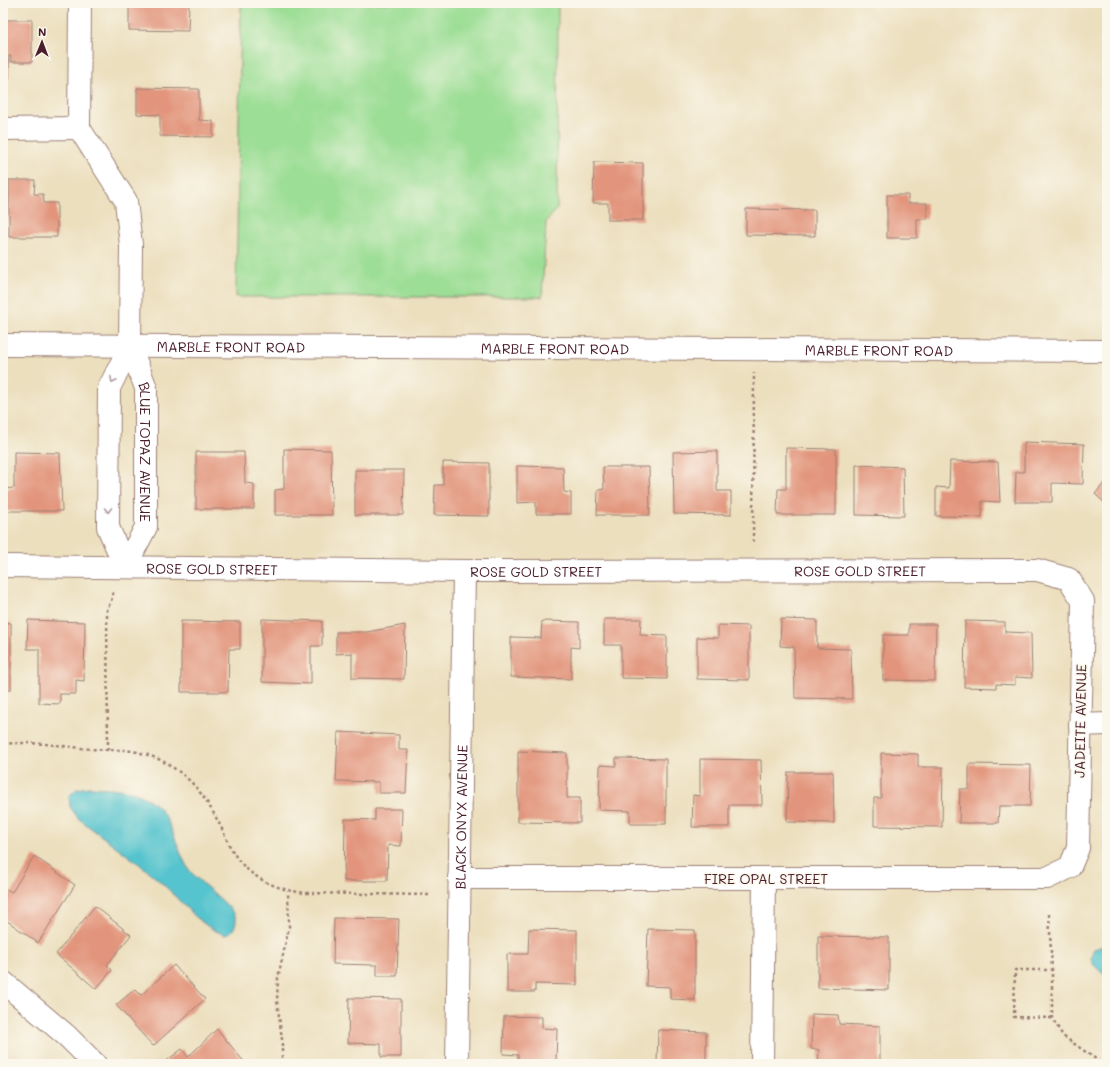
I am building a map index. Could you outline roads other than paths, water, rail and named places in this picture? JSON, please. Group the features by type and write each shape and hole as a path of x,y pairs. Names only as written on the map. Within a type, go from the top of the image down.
{"street":[{"path":"3,129 79,128 80,3"},
{"name":"BLUE TOPAZ AVENUE","path":"79,128 126,201 131,245 130,346 146,388 146,527 125,567"},
{"name":"MARBLE FRONT ROAD","path":"3,345 1107,351"},
{"name":"BLUE TOPAZ AVENUE","path":"125,567 108,527 109,388 130,346"},
{"name":"ROSE GOLD STREET","path":"3,566 464,570 1037,570 1069,579"},
{"name":"BLACK ONYX AVENUE","path":"457,1064 464,570"},
{"name":"JADEITE AVENUE","path":"1069,579 1083,601 1078,848 1070,867"},
{"path":"1080,724 1107,724"},
{"name":"FIRE OPAL STREET","path":"459,878 1047,878 1070,867"},
{"path":"762,1064 764,878"},
{"path":"3,982 68,1036 95,1064"}],"water":[{"path":"89,787 113,788 136,793 151,801 158,807 169,823 188,868 223,901 234,914 236,923 233,930 226,935 206,925 147,870 78,818 70,807 69,796 77,789"},
{"path":"1107,946 1107,976 1096,968 1091,958 1094,949"}]}
